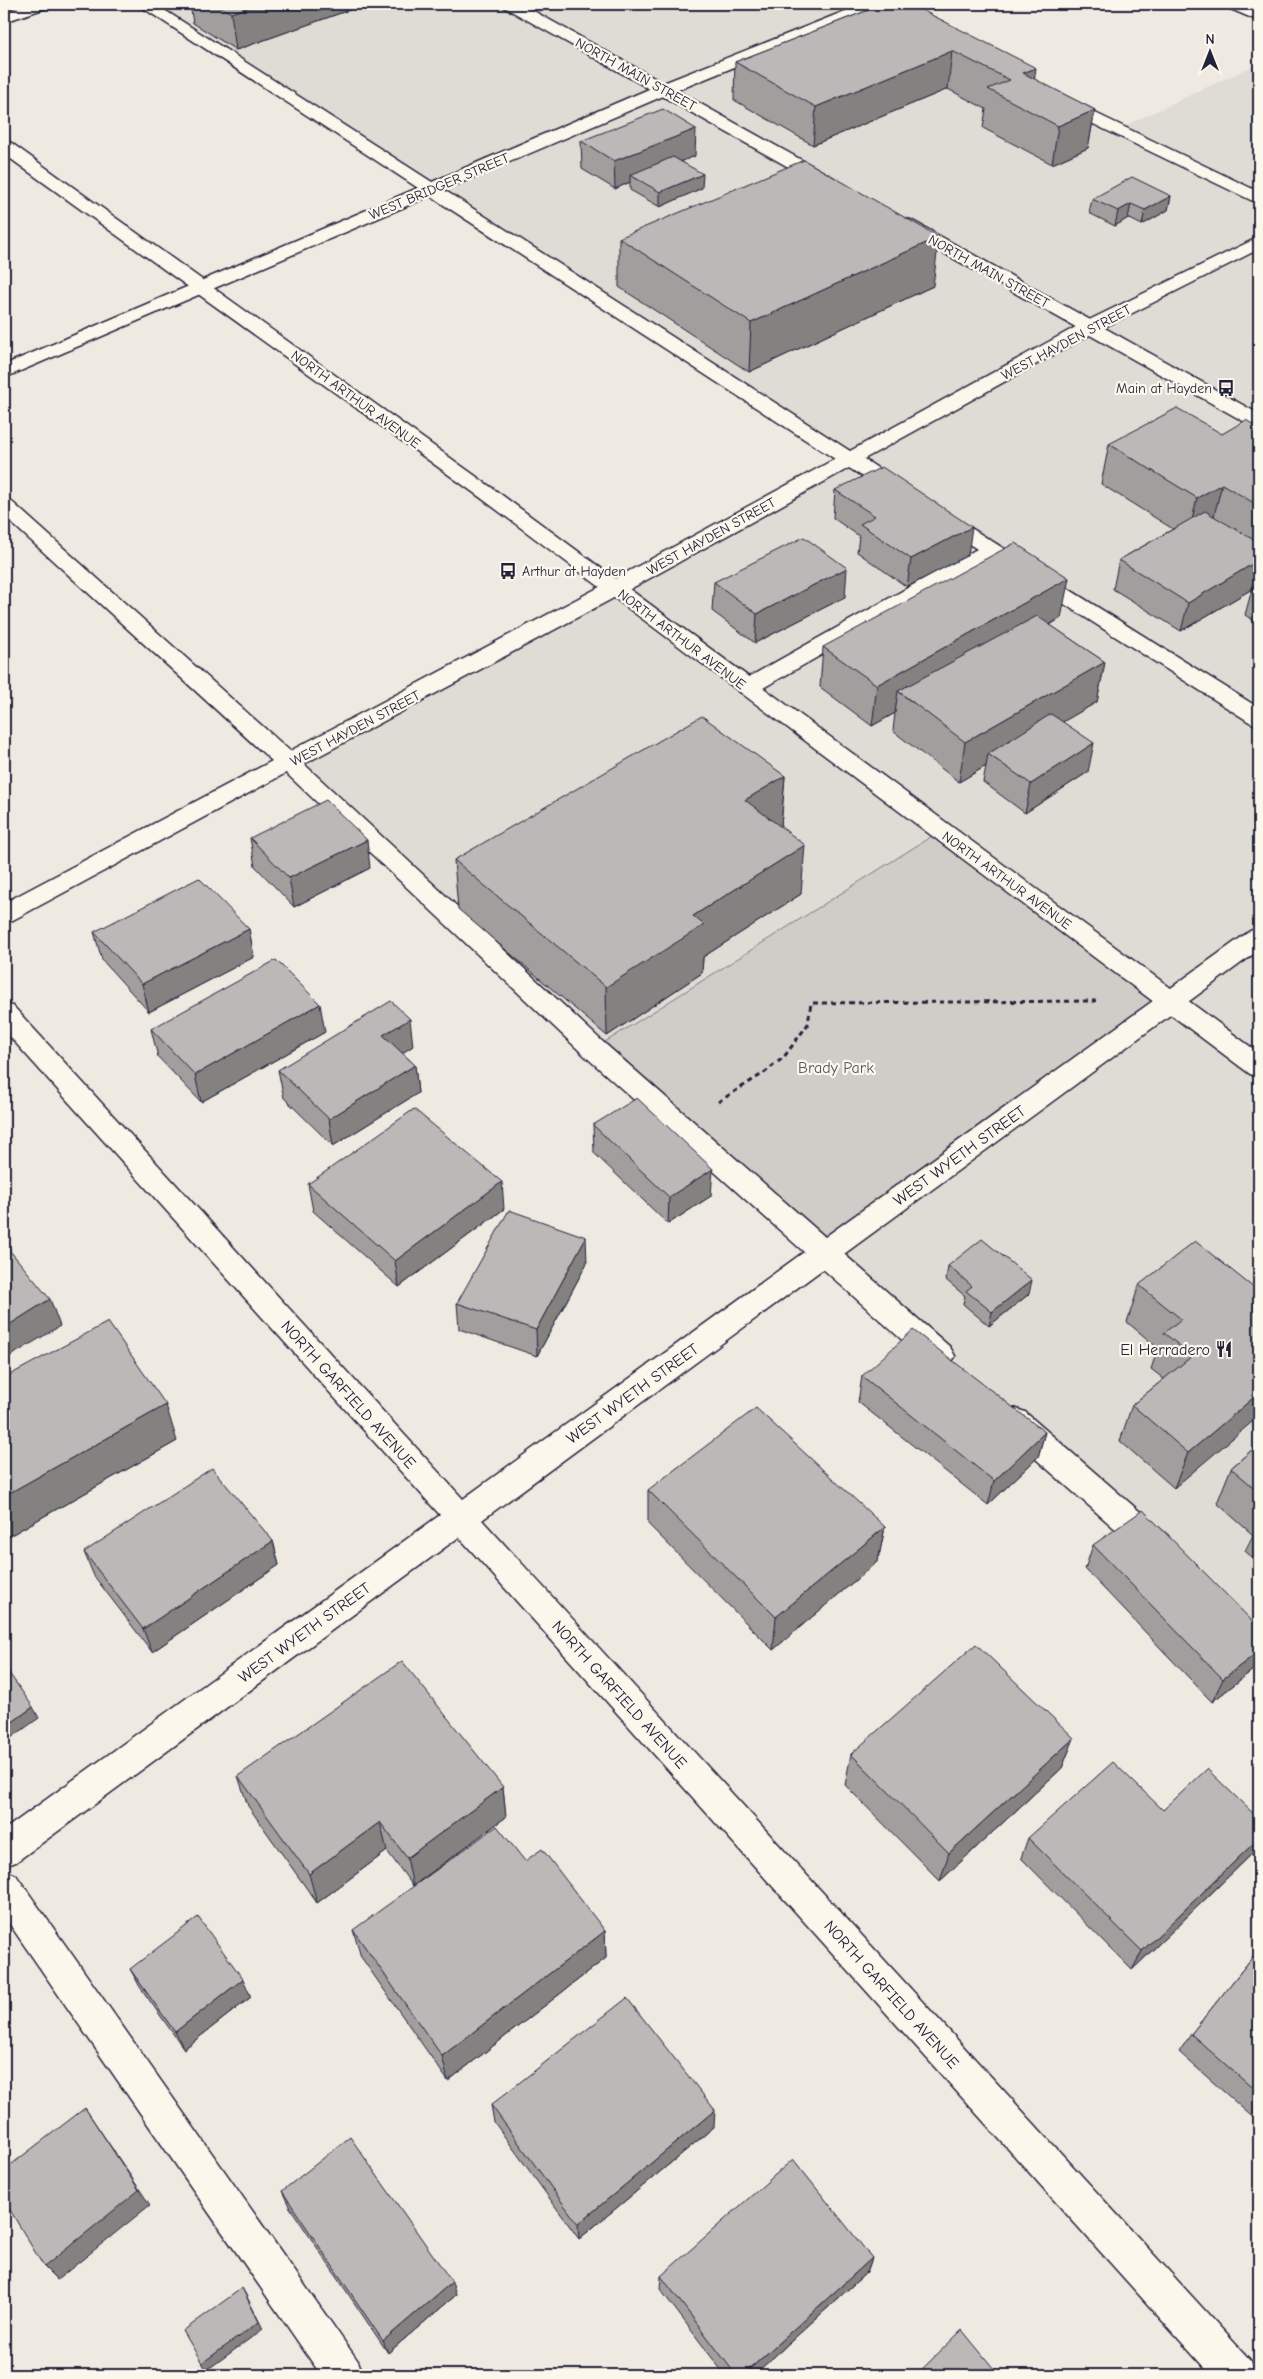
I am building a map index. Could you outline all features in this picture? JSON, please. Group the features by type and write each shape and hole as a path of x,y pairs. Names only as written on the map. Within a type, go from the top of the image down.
{"street":[{"path":"4,17 43,4"},
{"path":"145,4 849,460 1259,718"},
{"name":"NORTH MAIN STREET","path":"510,4 845,191"},
{"path":"1232,4 1259,16"},
{"name":"WEST BRIDGER STREET","path":"4,372 662,90 873,8"},
{"path":"1047,94 1259,199"},
{"name":"NORTH ARTHUR AVENUE","path":"4,146 488,494 1172,1000 1259,1067"},
{"name":"NORTH MAIN STREET","path":"888,215 1259,422"},
{"name":"WEST HAYDEN STREET","path":"4,914 615,588 1090,328 1259,242"},
{"path":"4,505 289,763 594,1049 959,1372"},
{"path":"748,687 992,549"},
{"name":"WEST WYETH STREET","path":"4,1850 1259,937"},
{"name":"NORTH GARFIELD AVENUE","path":"4,1013 1237,2375"},
{"path":"996,1405 1177,1564"},
{"path":"4,1887 344,2375"}],"path":[{"path":"661,1109 716,1104 764,1073 784,1057 808,1024 811,1003 1172,1000"}],"shaded area":[{"path":"145,4 861,4 1118,129 1259,63 1259,1636 824,1254 289,763 848,460"}],"green space":[{"name":"Brady Park","path":"940,831 1172,1001 824,1254 594,1049"}],"building":[{"path":"216,4 257,4 231,13"},
{"path":"884,4 910,4 1036,68 1023,73 1095,110 1058,126 988,89 1010,80 952,51 816,107 735,62"},
{"path":"663,109 696,129 614,161 581,141"},
{"path":"673,157 703,174 660,192 630,175"},
{"path":"804,160 939,237 751,323 619,238"},
{"path":"1132,177 1171,196 1145,210 1131,204 1118,211 1092,199"},
{"path":"1177,408 1222,434 1246,420 1259,428 1259,506 1222,484 1197,498 1109,444"},
{"path":"882,467 972,527 911,559 860,524 875,516 835,490"},
{"path":"1205,511 1259,543 1259,560 1188,603 1119,560"},
{"path":"804,537 847,568 757,614 714,582"},
{"path":"1015,543 1069,578 877,685 823,647"},
{"path":"1037,616 1105,662 965,742 898,691"},
{"path":"1051,714 1094,743 1031,784 988,754"},
{"path":"702,716 785,776 745,800 805,845 693,916 704,925 606,987 454,860"},
{"path":"326,800 367,840 289,878 250,838"},
{"path":"199,878 249,929 142,984 94,932"},
{"path":"276,960 320,1004 195,1075 151,1029"},
{"path":"391,1001 410,1019 383,1035 415,1065 329,1119 278,1070"},
{"path":"637,1098 713,1169 669,1197 593,1125"},
{"path":"414,1109 502,1182 395,1261 308,1184"},
{"path":"509,1210 586,1237 536,1330 457,1303"},
{"path":"982,1239 1032,1280 992,1312 966,1291 972,1286 948,1266"},
{"path":"1195,1241 1259,1292 1259,1393 1188,1453 1132,1405 1192,1356 1164,1333 1181,1319 1139,1285"},
{"path":"6,1246 50,1299 4,1328 4,1247"},
{"path":"108,1322 166,1405 4,1496 4,1448 9,1445 4,1437 4,1378"},
{"path":"913,1330 1045,1432 994,1481 862,1376"},
{"path":"756,1408 885,1527 776,1617 648,1490"},
{"path":"1259,1444 1259,1492 1231,1468"},
{"path":"212,1468 273,1541 143,1629 84,1552"},
{"path":"1143,1510 1259,1628 1259,1651 1223,1679 1093,1545"},
{"path":"976,1644 1074,1738 949,1853 851,1754"},
{"path":"402,1661 503,1787 407,1858 380,1822 309,1874 238,1776"},
{"path":"4,1666 33,1707 4,1728"},
{"path":"1113,1762 1163,1810 1207,1769 1259,1819 1259,1838 1142,1951 1028,1838"},
{"path":"497,1826 525,1861 542,1849 605,1931 442,2056 353,1930"},
{"path":"198,1917 243,1979 175,2032 130,1969"},
{"path":"1259,1949 1259,2094 1191,2034"},
{"path":"627,1998 715,2110 578,2224 491,2105"},
{"path":"85,2108 139,2190 44,2267 4,2200 4,2170"},
{"path":"350,2137 452,2282 383,2341 282,2191"},
{"path":"793,2159 872,2258 743,2375 736,2375 661,2276"},
{"path":"242,2288 259,2322 202,2363 183,2331"},
{"path":"962,2330 999,2375 916,2375"}],"place":[{"name":"Main at Hayden","path":"1226,388"},
{"name":"Arthur at Hayden","path":"508,571"},
{"name":"El Herradero","path":"1224,1349"}]}
